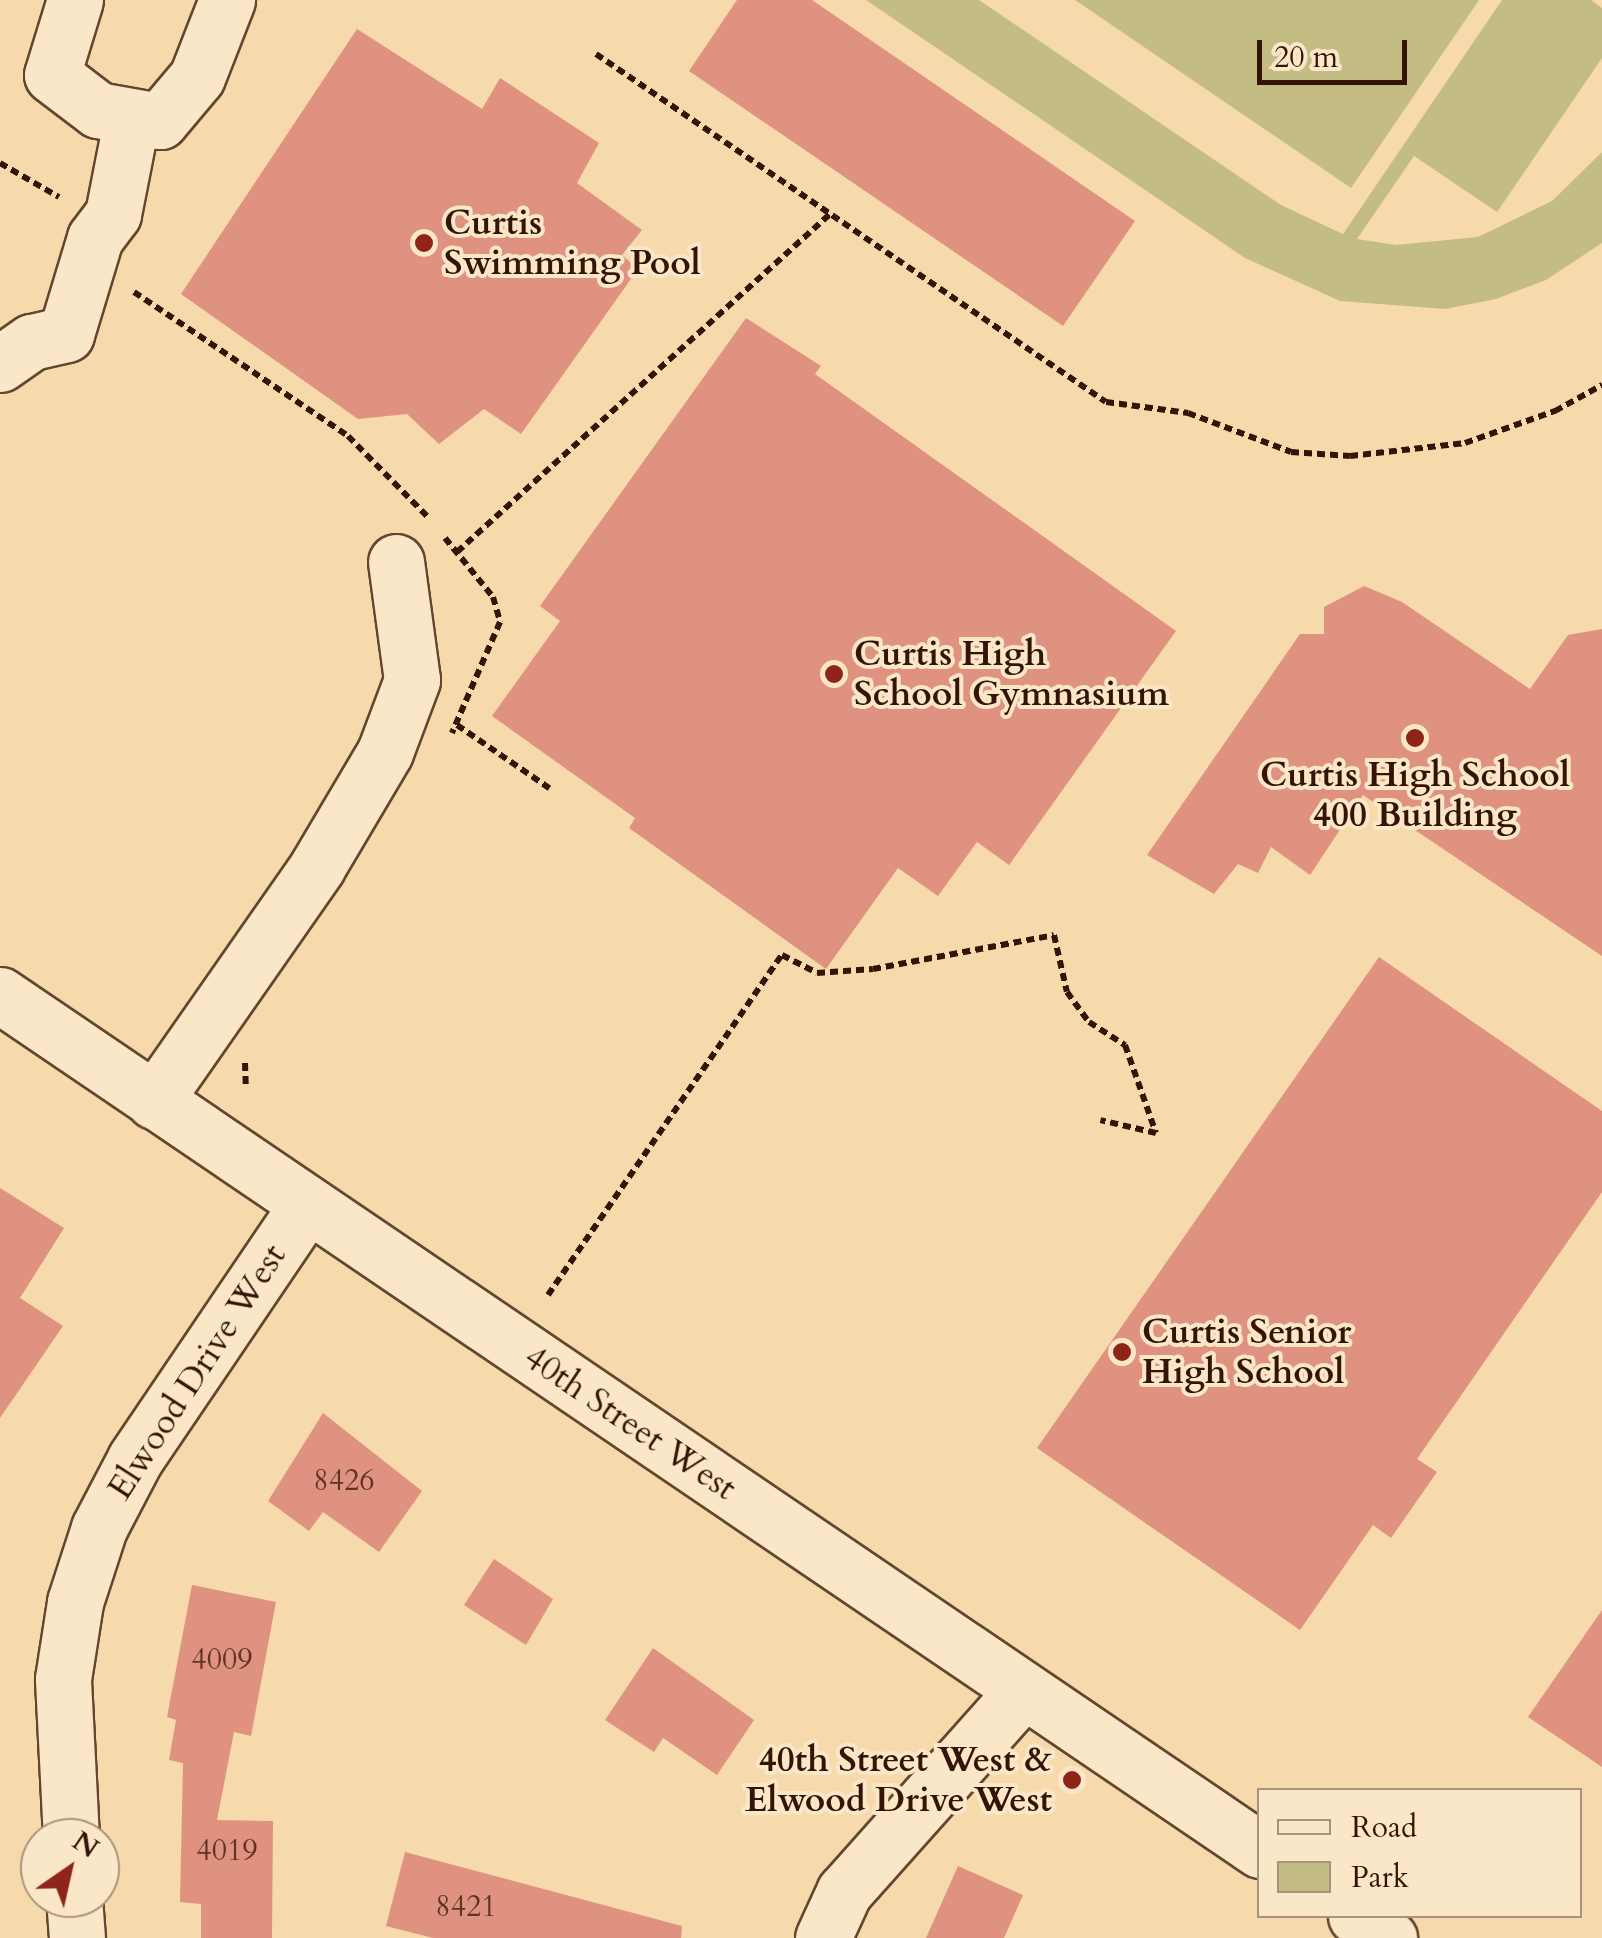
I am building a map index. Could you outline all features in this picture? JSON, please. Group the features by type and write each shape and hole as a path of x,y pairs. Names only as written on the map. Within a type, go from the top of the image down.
{"street":[{"path":"75,0 52,75 98,110 160,121 197,77 227,0"},
{"path":"0,364 32,342 66,334 96,238 114,214 132,116"},
{"path":"154,1102 318,867 385,752 412,680 396,562"},
{"name":"40th Street West","path":"0,995 1257,1848"},
{"name":"Elwood Drive West","path":"69,1818 64,1679 75,1602 98,1528 134,1459 306,1206"},
{"path":"823,1938 844,1892 1023,1690"},
{"path":"1359,1918 1389,1938"}],"path":[{"path":"596,54 1106,402 1188,413 1291,452 1408,454 1465,444 1555,411 1602,385"},
{"path":"0,163 70,203"},
{"path":"457,552 830,214"},
{"path":"124,278 151,304 348,436 388,470 493,597 500,622 448,738"},
{"path":"457,725 549,788"},
{"path":"548,1295 782,955 817,973 836,972 1054,936 1067,992 1089,1022 1125,1045 1156,1133 1100,1120"},
{"path":"245,1055 246,1088"}],"green space":[{"path":"866,0 979,0 1281,205 1343,234 1502,0 1591,0 1602,8 1602,58 1497,212 1414,156 1357,239 1396,245 1478,237 1552,201 1602,152 1602,243 1546,280 1496,299 1445,309 1340,301 1245,258"},
{"path":"1075,0 1479,0 1351,188"}],"building":[{"path":"737,0 812,0 1135,221 1063,326 689,71"},
{"name":"Curtis Swimming Pool","path":"357,29 482,109 500,78 599,143 577,183 642,230 622,255 638,269 521,434 484,409 439,444 407,414 358,419 181,294"},
{"name":"Curtis High School Gymnasium","path":"746,318 821,366 815,374 1176,631 1009,865 977,842 938,896 898,868 826,969 629,828 635,818 492,716 560,621 540,606"},
{"name":"Curtis High School 400 Building","path":"1364,586 1402,602 1530,689 1568,635 1602,629 1602,956 1363,795 1310,875 1271,847 1258,873 1238,864 1214,894 1147,855 1300,634 1324,634 1324,607"},
{"path":"1379,957 1602,1111 1602,1192 1417,1459 1437,1472 1391,1538 1373,1525 1300,1630 1037,1448"},
{"path":"0,1188 64,1228 20,1298 63,1326 0,1418"},
{"path":"323,1413 422,1491 379,1552 323,1512 309,1531 268,1501"},
{"path":"494,1559 553,1599 526,1645 464,1605"},
{"path":"192,1585 276,1602 251,1736 234,1732 217,1820 273,1821 272,1938 201,1938 201,1904 180,1902 183,1763 169,1760 176,1720 167,1717"},
{"path":"1602,1610 1602,1767 1528,1717"},
{"path":"653,1648 754,1720 717,1775 663,1738 654,1752 605,1720"},
{"path":"405,1852 682,1926 681,1938 433,1938 386,1926"},
{"path":"958,1866 1023,1895 1004,1938 926,1938"}],"place":[{"name":"Curtis Swimming Pool","path":"424,243"},
{"name":"Curtis High School Gymnasium","path":"834,674"},
{"name":"Curtis High School 400 Building","path":"1415,738"},
{"name":"Curtis Senior High School","path":"1122,1352"},
{"name":"40th Street West & Elwood Drive West","path":"1072,1780"}]}
